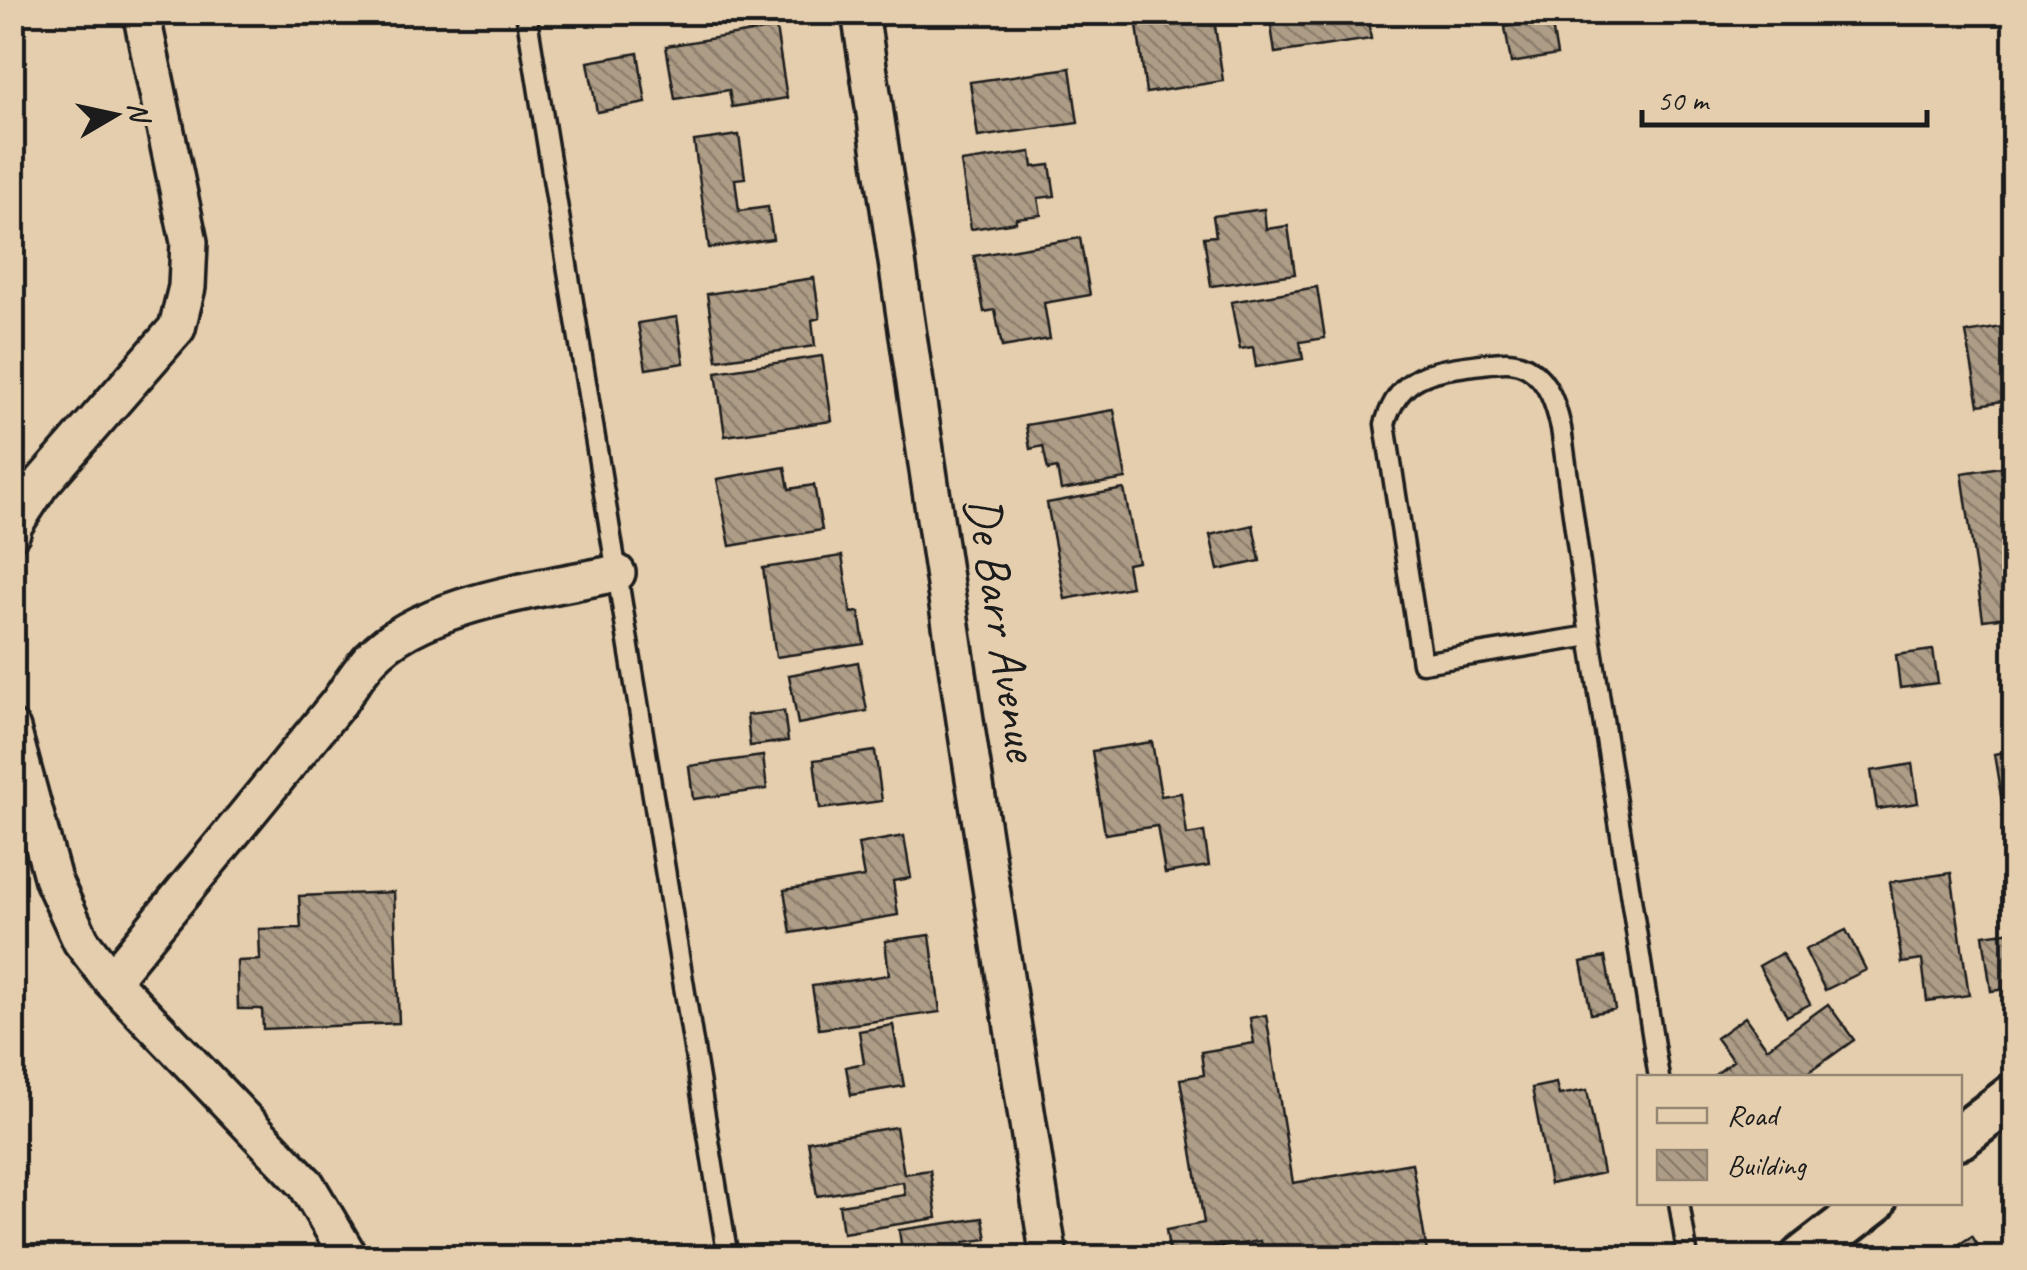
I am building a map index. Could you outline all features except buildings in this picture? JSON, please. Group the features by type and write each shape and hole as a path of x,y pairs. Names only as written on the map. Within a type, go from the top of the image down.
{"street":[{"path":"12,532 40,486 176,328 187,287 189,242 141,12"},
{"name":"De Barr Avenue","path":"860,12 1049,1258"},
{"path":"110,980 373,656 408,630 459,607 617,573"},
{"path":"12,729 53,880 81,942 110,980 306,1184 350,1258"},
{"path":"1962,1135 2014,1094"},
{"path":"1802,1258 1870,1205"}],"lane":[{"path":"526,12 728,1258"},
{"path":"1590,636 1422,663 1385,424 1390,407 1403,388 1424,374 1510,361 1527,367 1542,380 1555,404 1660,1075"},
{"path":"1679,1205 1688,1258"}]}
